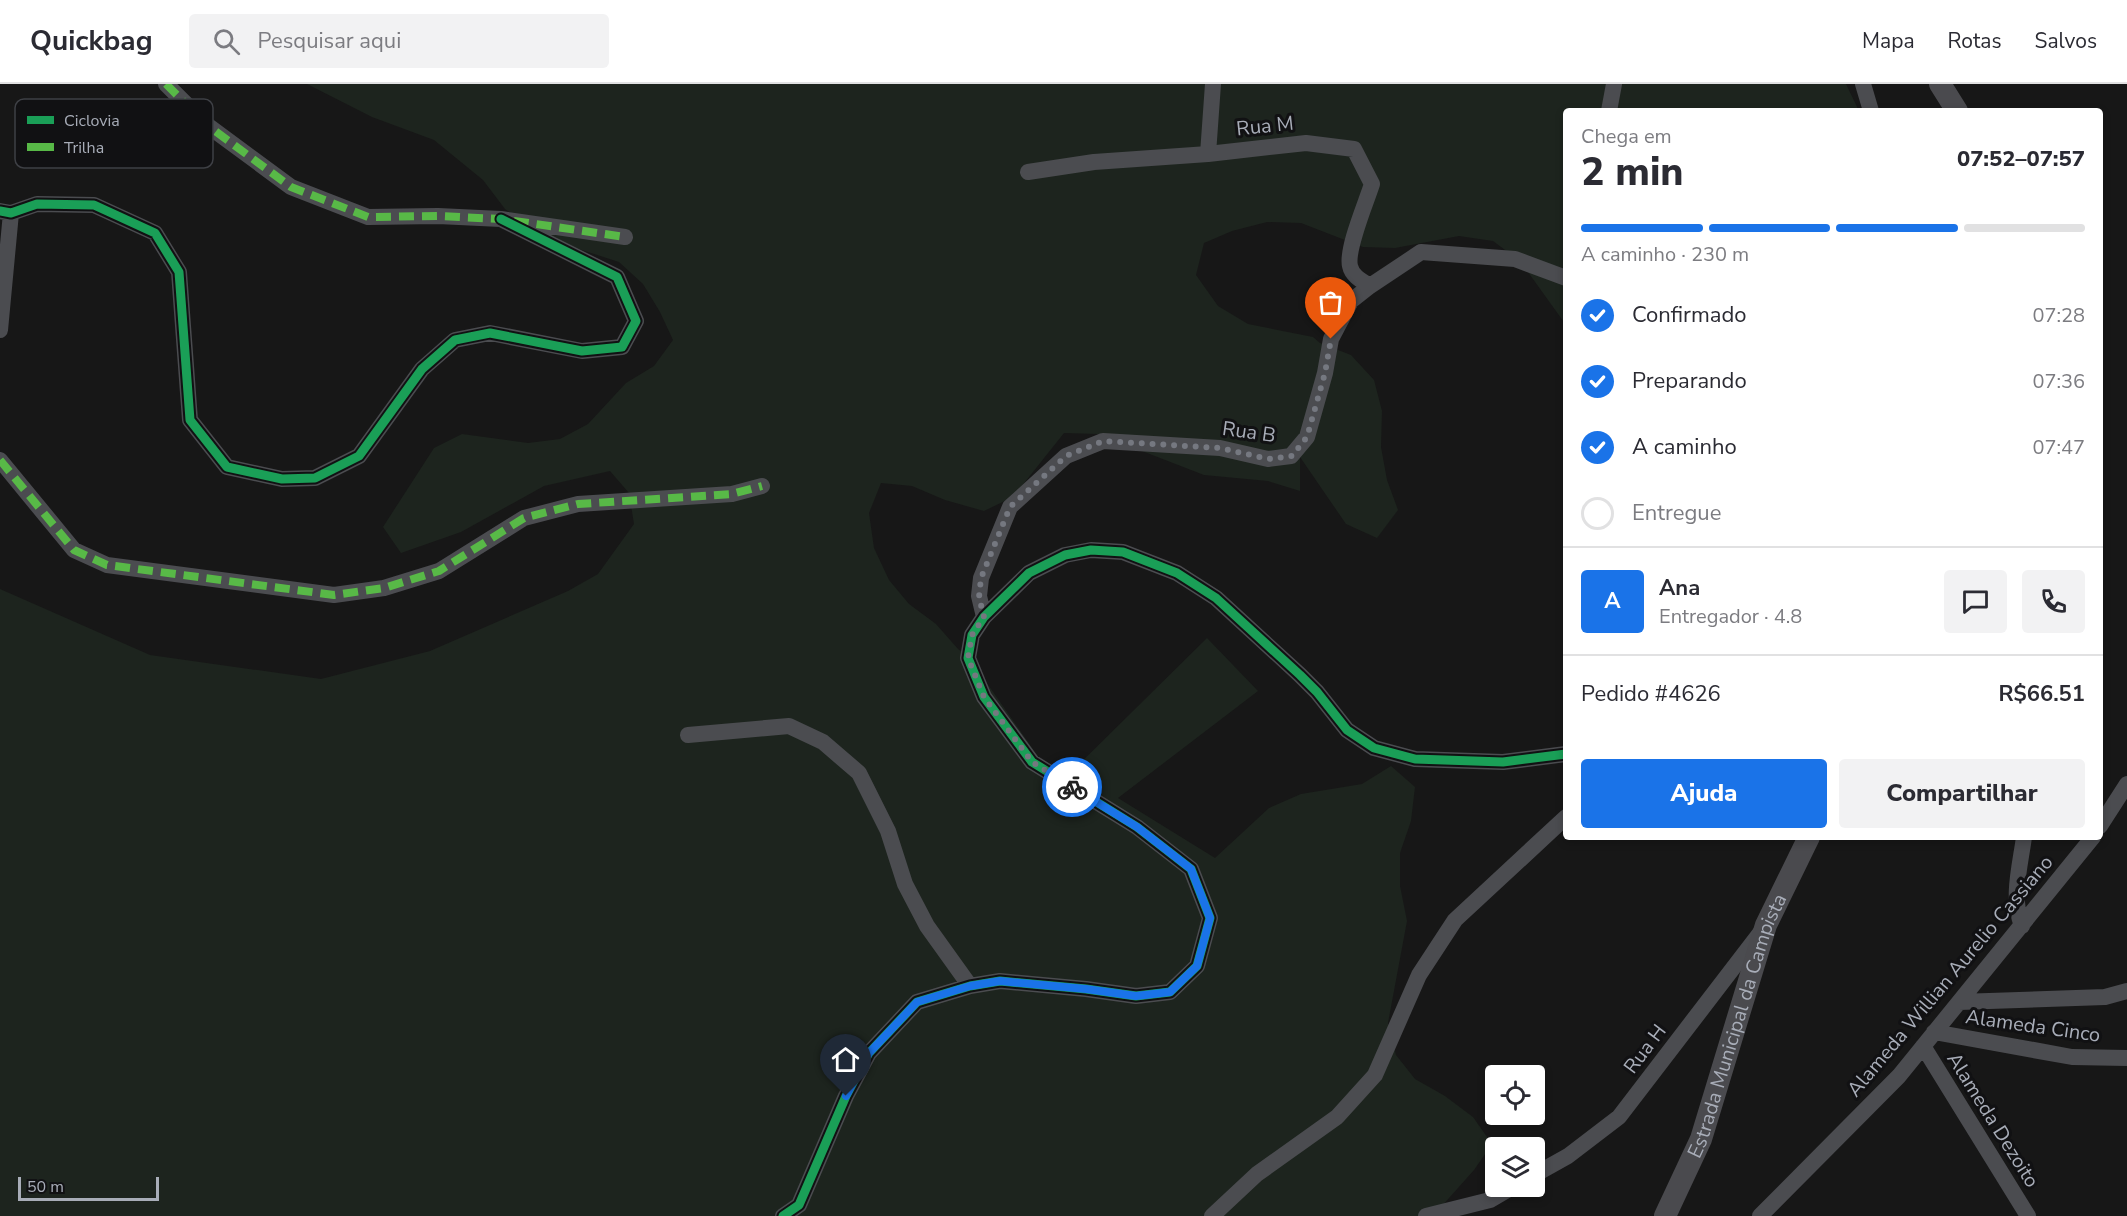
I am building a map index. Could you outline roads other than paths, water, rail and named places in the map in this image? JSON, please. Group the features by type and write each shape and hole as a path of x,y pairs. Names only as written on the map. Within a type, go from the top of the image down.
{"main road":[{"path":"1940,84 1955,108"},
{"name":"Estrada Municipal da Campista","path":"1665,1216 1701,1139 1766,925 1808,840"}],"street":[{"path":"166,84 181,99"},
{"path":"1208,154 1213,84"},
{"path":"1610,108 1614,84"},
{"path":"1863,84 1870,108"},
{"path":"213,129 291,187 368,217 438,216 501,219 625,237"},
{"name":"Rua M","path":"1028,172 1094,162 1208,154 1306,143 1354,149 1372,184 1351,248 1350,267 1356,277 1370,286"},
{"path":"0,330 6,212 38,204 94,205 155,233 179,272 190,420 226,467 282,479 315,478 359,456 422,369 455,340 490,333 582,351 622,347 636,321 617,277 501,219"},
{"name":"Rua B","path":"984,617 979,597 981,578 1010,507 1066,456 1103,441 1220,448 1268,459 1292,456 1307,437 1325,373 1331,339 1351,302 1370,286 1421,252 1515,259 1563,277"},
{"path":"0,460 74,550 107,565 334,595 384,588 439,571 524,518 578,504 732,494 762,486"},
{"path":"783,1216 799,1205 846,1096 869,1053 917,1002 970,986 1000,981 1136,996 1170,992 1197,966 1210,918 1191,869 1137,827 1032,762 984,697 968,658 972,635 984,617 1029,573 1065,555 1091,550 1123,552 1177,573 1216,598 1317,692 1347,730 1374,748 1415,759 1503,762 1563,754"},
{"path":"688,735 789,726 823,742 859,773 888,831 905,884 927,926 970,986"},
{"path":"2103,821 2127,784"},
{"path":"1212,1216 1257,1174 1337,1117 1375,1075 1419,975 1455,920 1563,820"},
{"path":"2022,926 2015,900 2024,840"},
{"name":"Alameda Willian Aurelio Cassiano","path":"1760,1216 1899,1076 2091,840"},
{"name":"Rua H","path":"1545,1169 1568,1156 1619,1117 1766,925"},
{"path":"1959,1002 2105,997 2127,992"},
{"name":"Alameda Cinco","path":"1934,1032 2072,1057 2127,1058"},
{"name":"Alameda Dezoito","path":"1923,1046 2028,1216"},
{"path":"1426,1216 1495,1197"}]}
